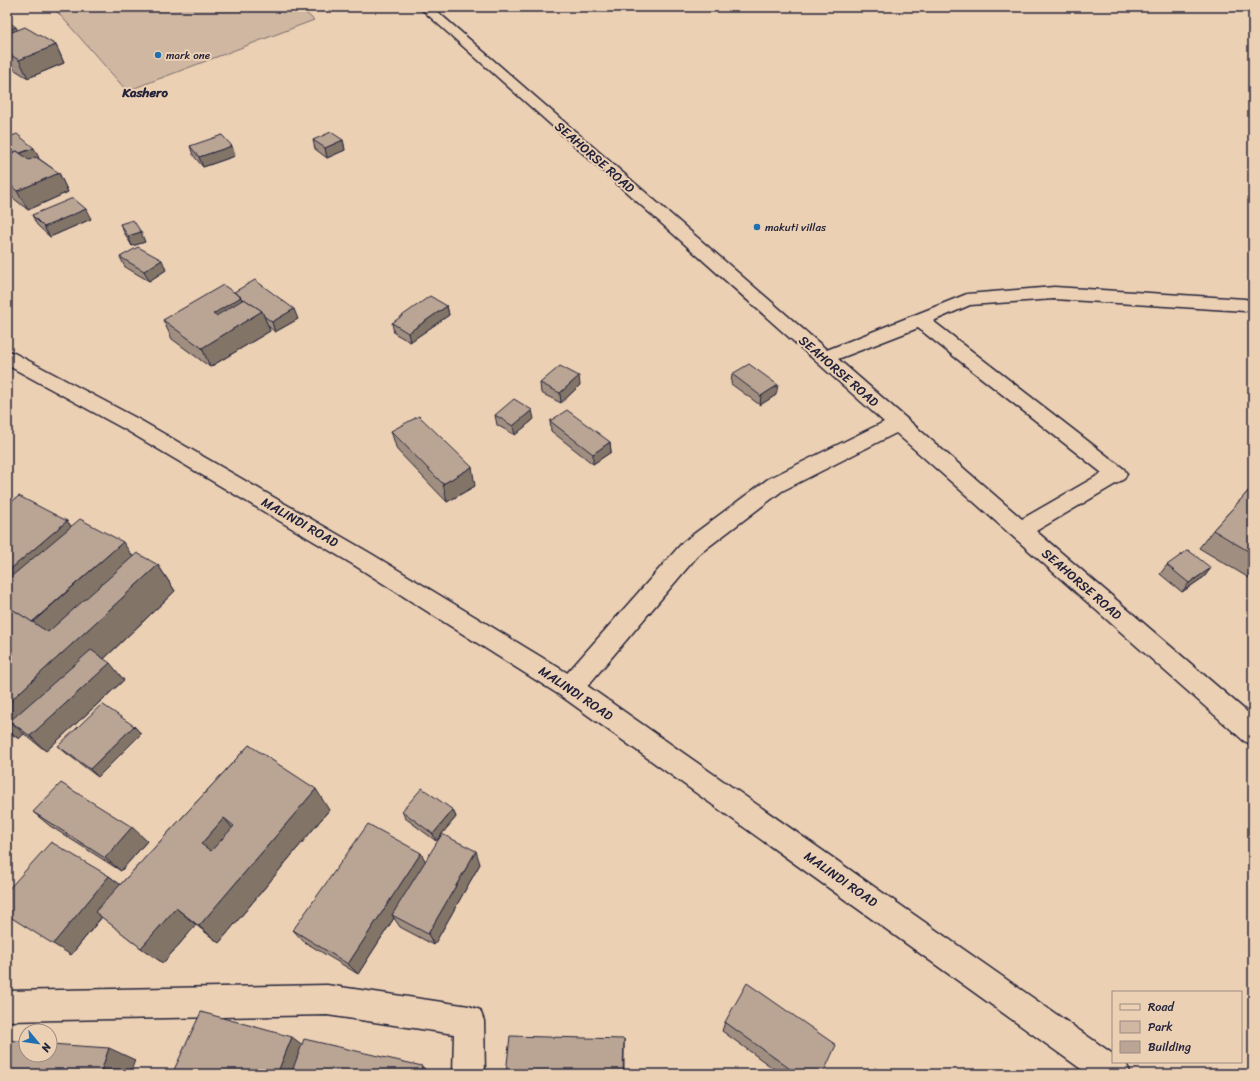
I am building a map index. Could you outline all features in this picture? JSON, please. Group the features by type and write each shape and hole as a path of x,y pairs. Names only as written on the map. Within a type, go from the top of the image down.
{"main road":[{"name":"SEAHORSE ROAD","path":"425,7 1253,733"},
{"path":"824,358 967,300 1054,293 1245,305"},
{"path":"920,320 1117,474 1020,530"},
{"name":"MALINDI ROAD","path":"7,357 133,425 362,559 570,688 1115,1074"},
{"path":"570,688 691,548 775,485 898,423"},
{"path":"7,1006 327,1000 468,1021 469,1074"}],"green space":[{"name":"mark one","path":"53,7 299,7 314,20 127,91"}],"building":[{"path":"7,21 16,27 7,30"},
{"path":"25,27 56,45 19,60 7,53 7,34"},
{"path":"331,132 343,140 325,148 313,140"},
{"path":"17,134 34,148 20,153 17,151 8,154 7,138"},
{"path":"222,135 232,146 199,157 190,146"},
{"path":"17,151 29,160 36,157 59,173 17,191 7,182 7,155"},
{"path":"73,198 86,209 44,227 32,215"},
{"path":"133,220 141,232 128,236 120,224"},
{"path":"138,247 162,260 144,271 120,257"},
{"path":"255,280 294,309 272,322 264,316 262,311 244,299 242,300 241,297 234,292"},
{"path":"223,285 241,297 213,314 216,316 244,299 262,311 202,348 163,320"},
{"path":"430,296 447,306 408,333 392,323"},
{"path":"749,364 778,385 761,396 732,374"},
{"path":"560,366 579,376 560,393 540,383"},
{"path":"514,399 532,410 513,426 495,415"},
{"path":"567,410 610,442 593,454 550,421"},
{"path":"419,416 472,467 443,484 391,431"},
{"path":"1253,486 1253,554 1213,530"},
{"path":"19,496 67,521 7,572 7,505"},
{"path":"80,519 123,542 32,622 7,606 7,580"},
{"path":"1188,550 1211,568 1189,583 1167,565"},
{"path":"137,553 158,565 7,704 7,606 48,632"},
{"path":"91,650 110,663 30,736 10,721"},
{"path":"102,704 134,726 90,769 58,746"},
{"path":"249,745 316,789 199,926 176,908 141,948 95,912","holes":["224,818 234,826 211,851 201,844"]},
{"path":"61,783 132,827 105,858 33,812"},
{"path":"422,788 453,810 433,834 402,811"},
{"path":"368,824 421,853 348,964 293,930"},
{"path":"442,834 476,851 428,934 392,915"},
{"path":"51,842 109,876 53,944 7,915 7,891"},
{"path":"747,983 836,1045 823,1074 797,1074 725,1022"},
{"path":"201,1012 292,1037 277,1074 172,1074"},
{"path":"510,1036 624,1039 623,1074 506,1074"},
{"path":"304,1039 422,1066 419,1074 291,1074"},
{"path":"7,1040 18,1041 18,1063 58,1063 58,1045 109,1048 100,1074 7,1074"},
{"path":"875,1068 883,1074 872,1074"}],"place":[{"name":"mark one","path":"158,55"},
{"name":"makuti villas","path":"757,227"}],"district":[{"name":"Kashero","path":"145,92"}]}
